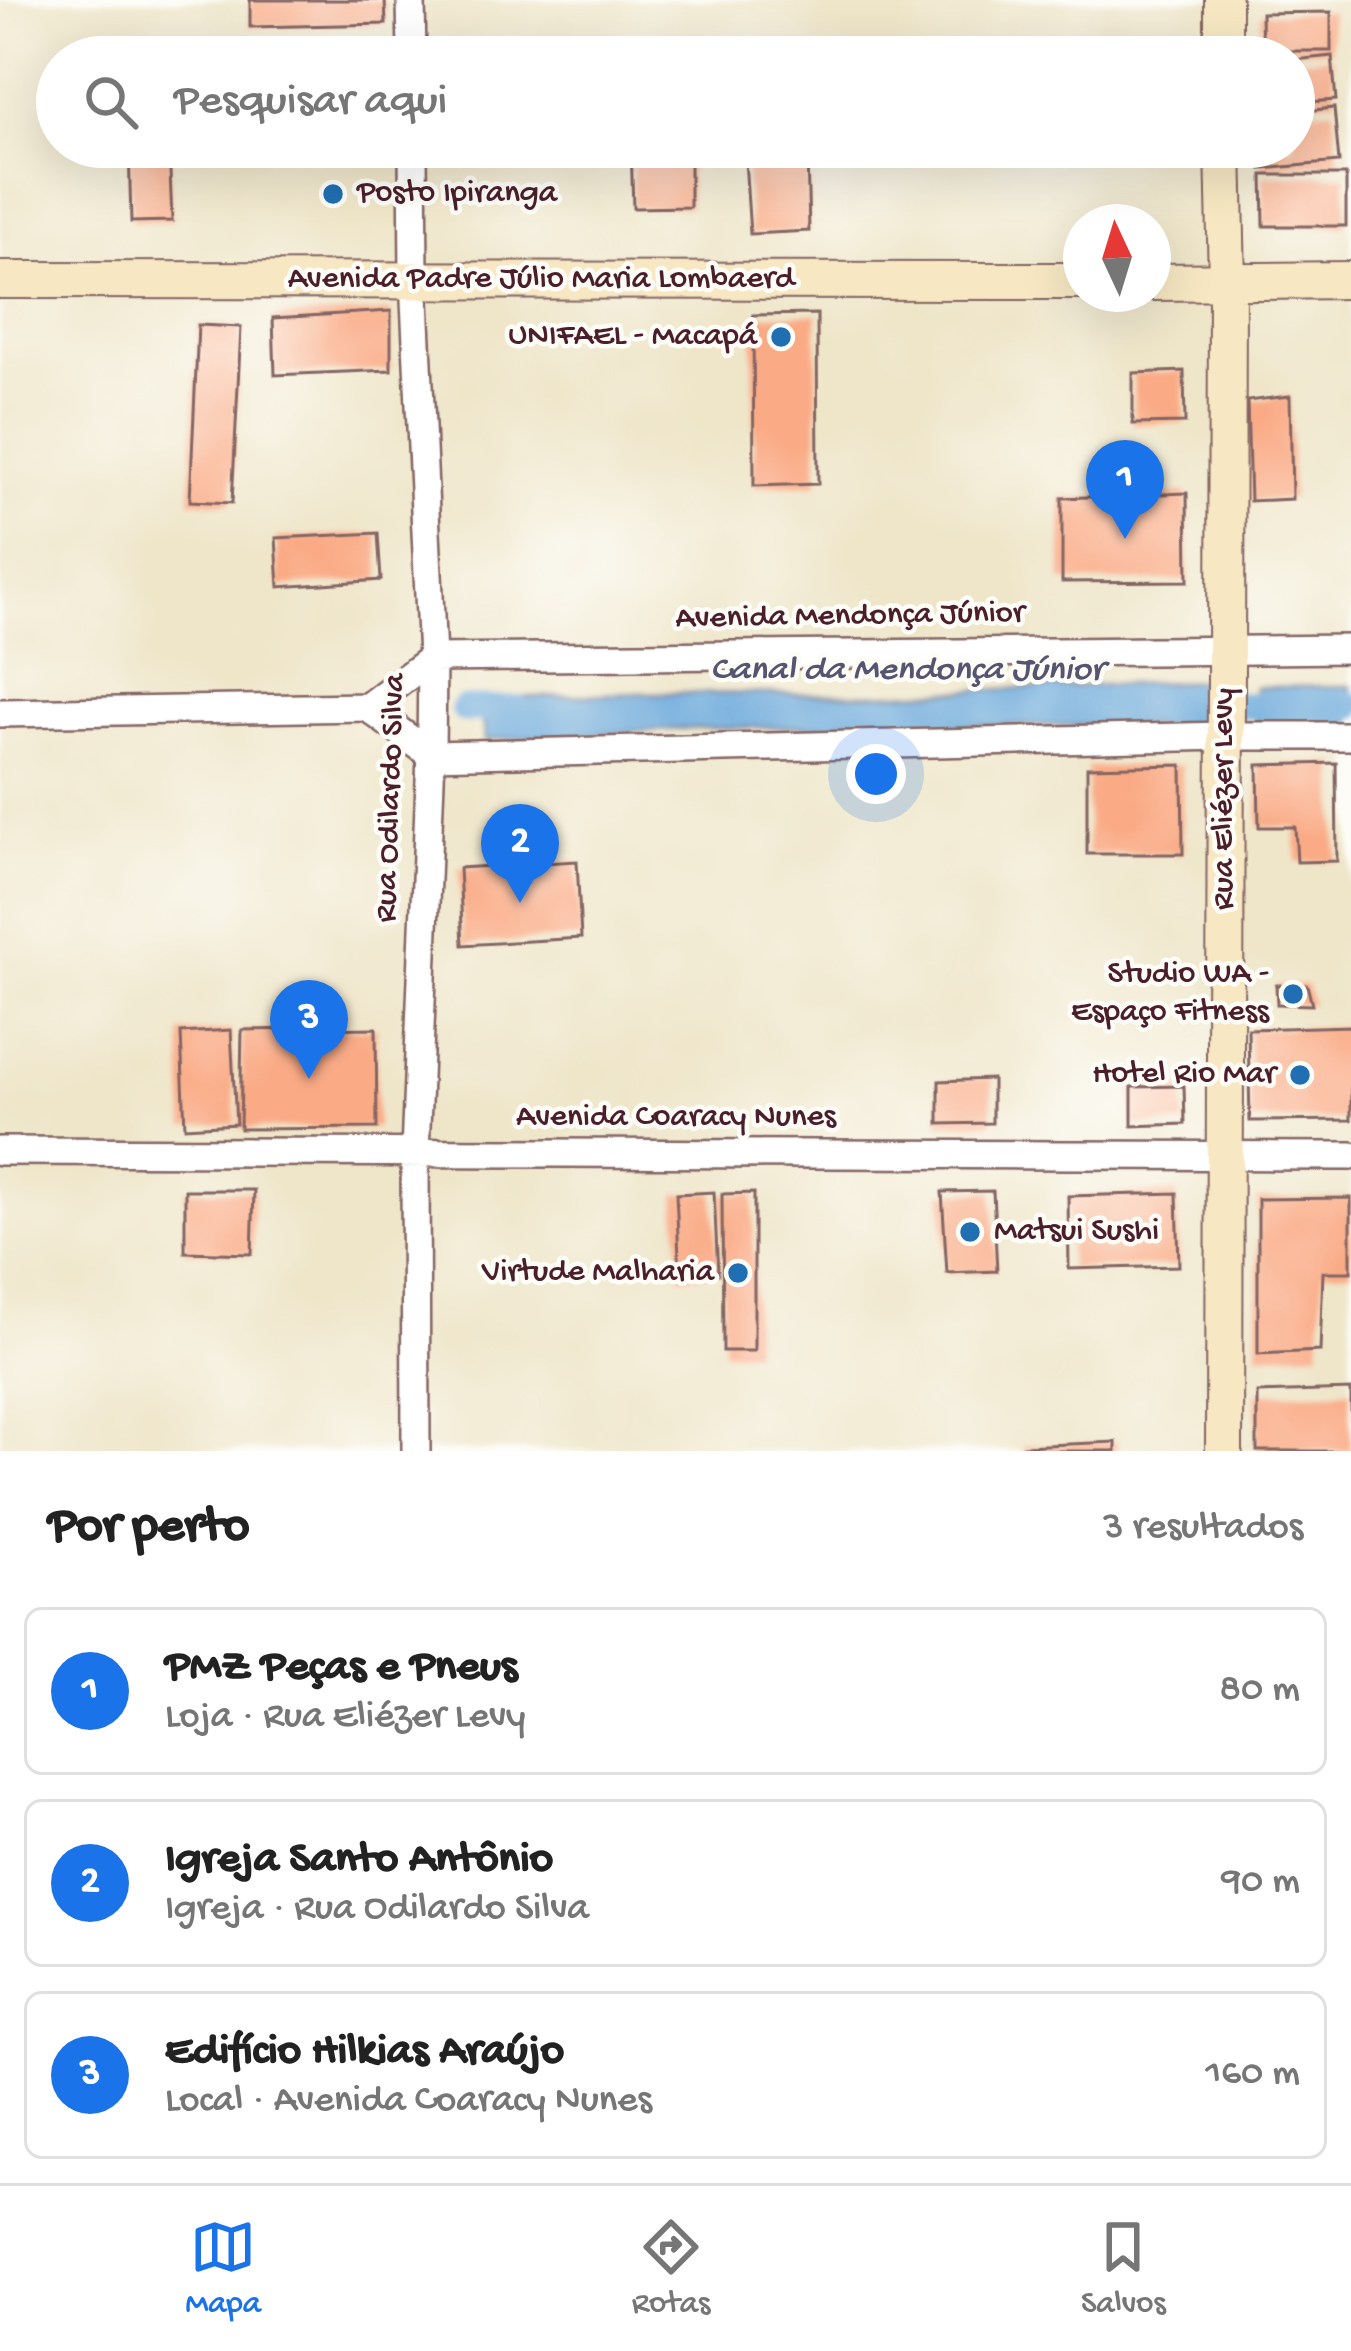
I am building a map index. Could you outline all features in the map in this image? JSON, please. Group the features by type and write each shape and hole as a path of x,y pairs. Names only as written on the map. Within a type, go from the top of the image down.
{"street":[{"path":"411,0 412,36"},
{"path":"1222,0 1223,36"},
{"name":"Rua Odilardo Silva","path":"412,168 432,658 415,1153 416,1451"},
{"name":"Rua Eliézer Levy","path":"1224,168 1224,1451"},
{"name":"Avenida Padre Júlio Maria Lombaerd","path":"0,280 1063,281"},
{"path":"1171,281 1351,280"},
{"name":"Avenida Mendonça Júnior","path":"432,658 1226,664 1351,650"},
{"path":"0,713 367,706 432,658"},
{"path":"367,706 431,755 1226,730 1351,736"},
{"name":"Avenida Coaracy Nunes","path":"0,1151 1351,1156"}],"water":[{"path":"1204,681 1205,726 882,725 485,740 482,699 640,693 874,694"},
{"path":"1351,686 1351,729 1255,729 1255,687"}],"building":[{"path":"250,0 385,0 386,24 250,27"},
{"path":"1331,12 1331,51 1315,51 1315,36 1262,36 1261,13"},
{"path":"1332,56 1336,100 1315,102 1315,58"},
{"path":"1334,108 1339,162 1315,164 1315,110"},
{"path":"130,168 170,168 172,221 131,222"},
{"path":"632,168 690,168 690,207 633,208"},
{"path":"746,168 807,168 809,231 750,234"},
{"path":"1263,175 1346,175 1346,226 1264,226"},
{"path":"391,311 391,370 275,375 273,318"},
{"path":"817,314 818,484 754,486 753,315"},
{"path":"198,325 241,327 232,503 190,501"},
{"path":"1184,371 1185,423 1133,424 1133,373"},
{"path":"1290,396 1292,499 1250,501 1247,401"},
{"path":"1187,493 1188,581 1062,582 1062,498"},
{"path":"378,533 381,580 279,587 276,538"},
{"path":"1336,763 1337,861 1297,862 1295,827 1259,827 1258,765"},
{"path":"1182,765 1183,854 1087,854 1087,767"},
{"path":"577,861 581,938 463,945 459,868"},
{"name":"Studio WA - Espaço Fitness","path":"1276,985 1307,985 1312,1005 1277,1004"},
{"name":"Hotel Rio Mar","path":"1351,1026 1351,1120 1250,1121 1248,1029"},
{"path":"376,1028 377,1128 240,1129 242,1030"},
{"path":"231,1030 236,1124 185,1127 181,1033"},
{"path":"992,1079 992,1123 939,1124 939,1081"},
{"path":"1184,1086 1185,1124 1132,1126 1132,1087"},
{"path":"185,1190 254,1190 252,1254 185,1252"},
{"name":"Matsui Sushi","path":"993,1191 997,1271 947,1273 942,1192"},
{"path":"714,1192 718,1274 680,1277 676,1194"},
{"name":"Virtude Malharia","path":"754,1193 754,1351 723,1351 722,1194"},
{"path":"1177,1193 1179,1266 1069,1269 1068,1196"},
{"path":"1351,1198 1351,1272 1323,1272 1320,1351 1258,1354 1258,1199"},
{"path":"1351,1390 1351,1451 1257,1451 1257,1393"},
{"path":"1116,1442 1116,1451 1023,1451 1023,1446"}],"waterway":[{"name":"Canal da Mendonça Júnior","path":"1170,706 1351,705"},
{"name":"Canal da Mendonça Júnior","path":"464,709 519,709"}],"place":[{"name":"Posto Ipiranga","path":"333,194"},
{"name":"UNIFAEL - Macapá","path":"781,337"},
{"name":"PMZ Peças e Pneus","path":"1125,539"},
{"name":"Igreja Santo Antônio","path":"520,903"},
{"name":"Studio WA - Espaço Fitness","path":"1293,994"},
{"name":"Hotel Rio Mar","path":"1300,1075"},
{"name":"Edifício Hilkias Araújo","path":"309,1079"},
{"name":"Matsui Sushi","path":"970,1232"},
{"name":"Virtude Malharia","path":"738,1273"}]}
